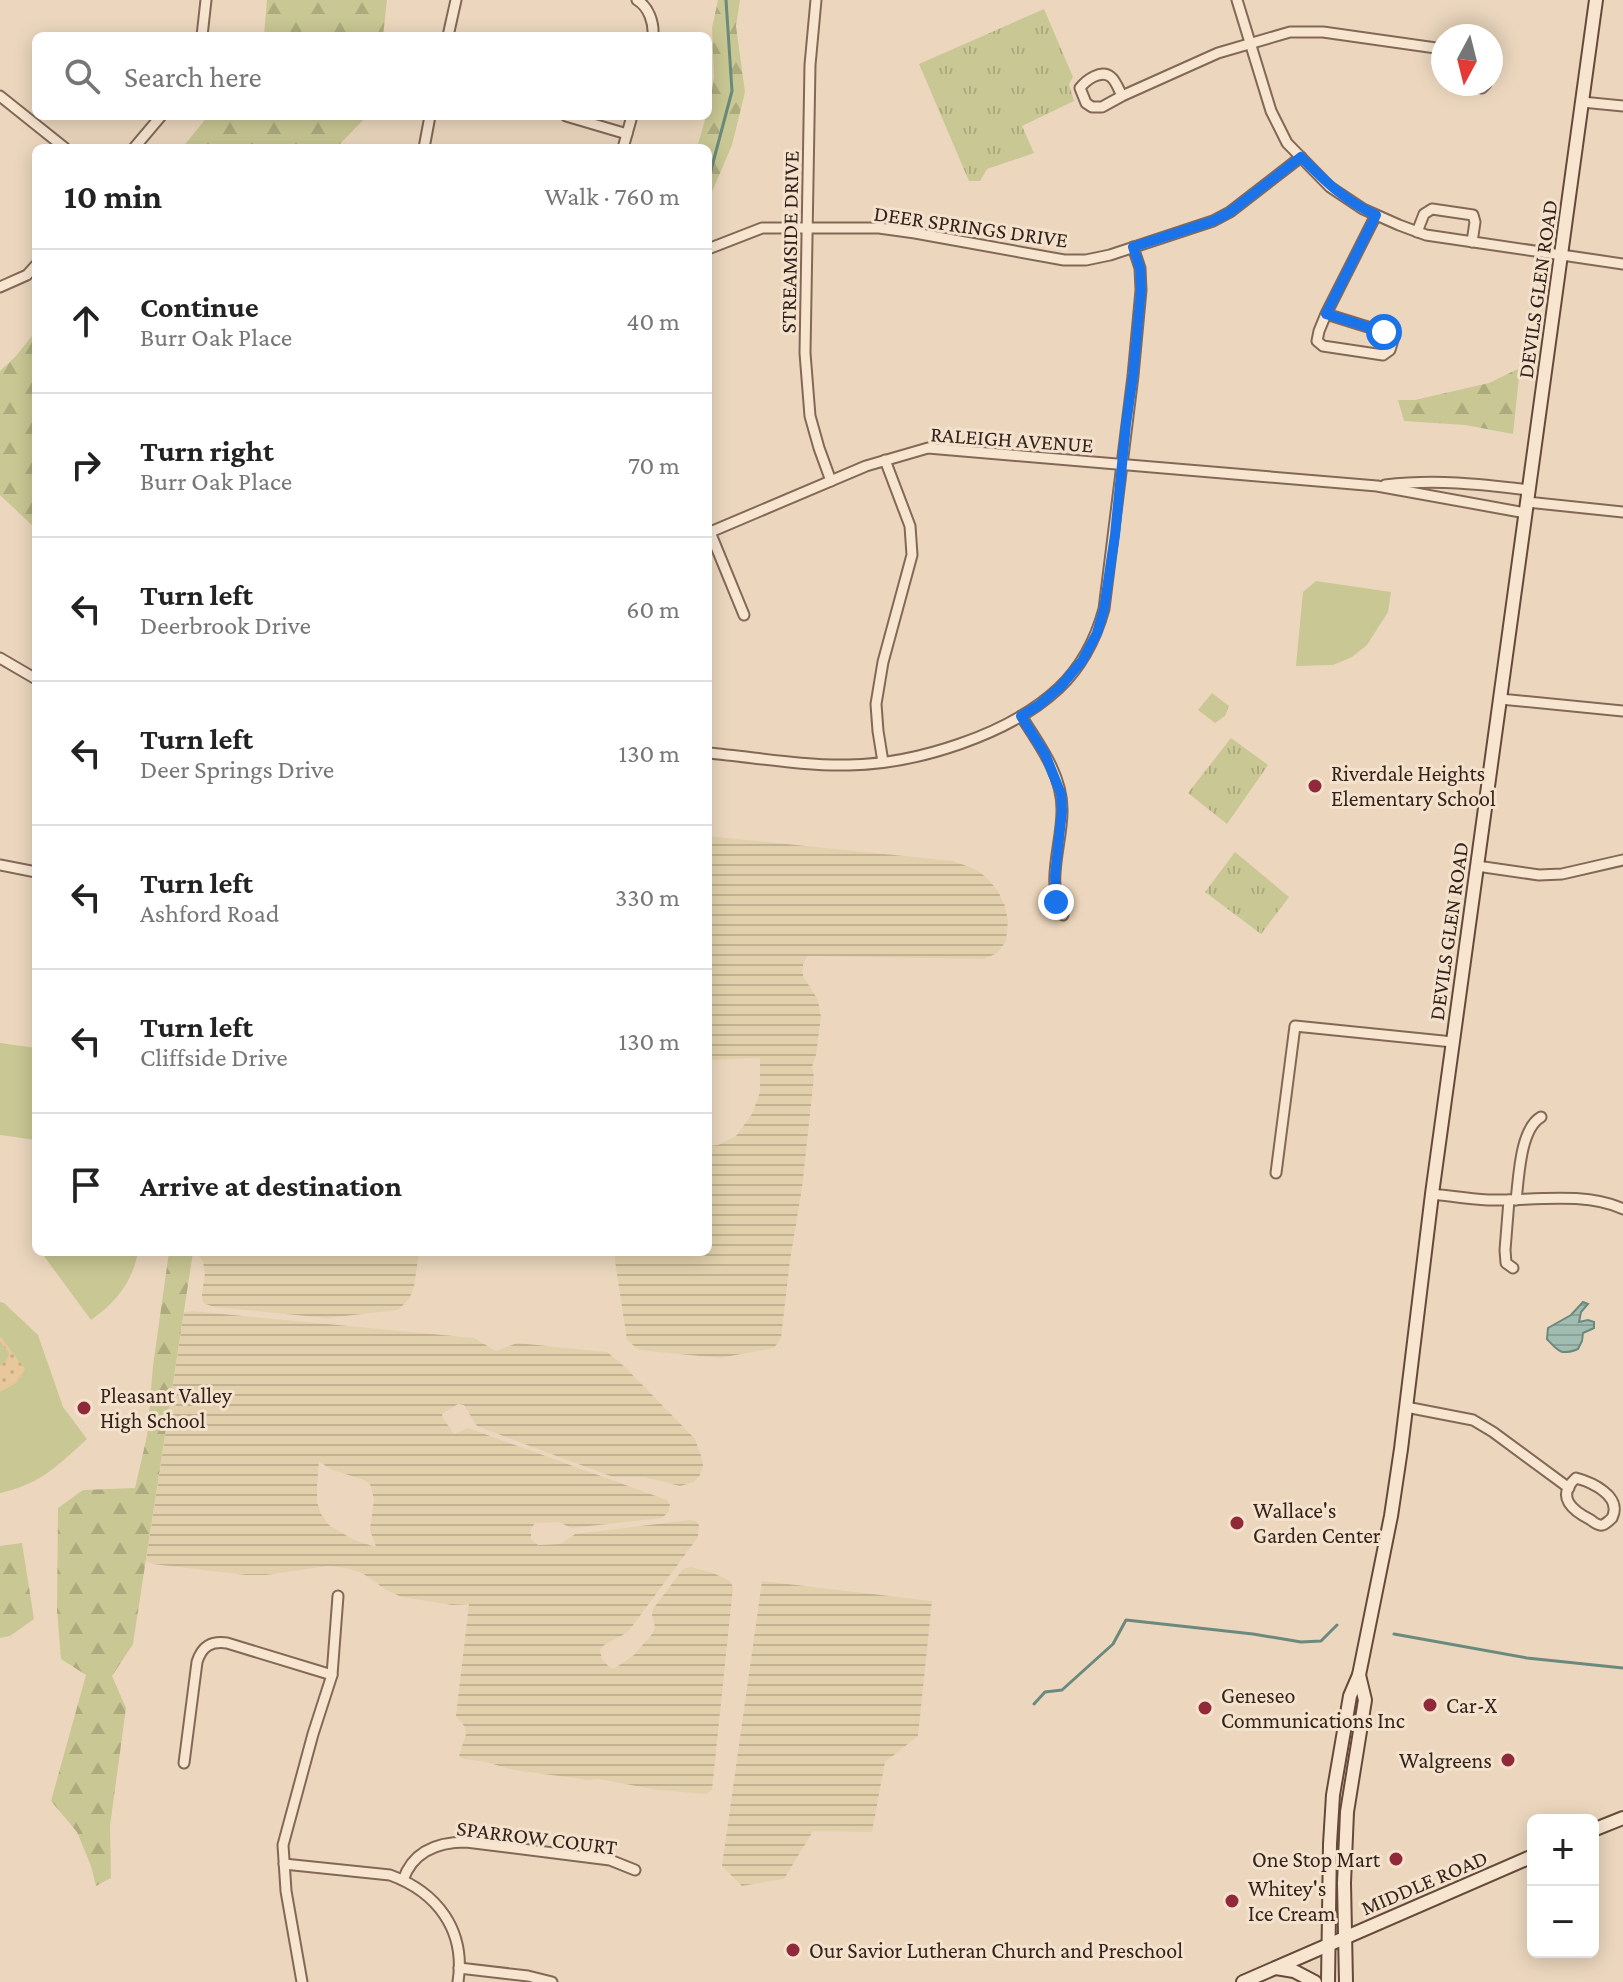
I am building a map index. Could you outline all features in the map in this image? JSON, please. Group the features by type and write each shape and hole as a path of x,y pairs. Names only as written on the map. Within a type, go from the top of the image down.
{"main road":[{"name":"DEVILS GLEN ROAD","path":"1328,1982 1333,1795 1350,1696 1359,1675 1391,1516 1432,1194 1596,0"},
{"name":"DEVILS GLEN ROAD","path":"1346,1982 1344,1883 1347,1812 1365,1700 1359,1675"},
{"path":"1599,1828 1623,1818"},
{"name":"MIDDLE ROAD","path":"1243,1982 1527,1859"},
{"path":"1276,1968 1294,1971 1315,1982"}],"street":[{"path":"202,32 206,0"},
{"path":"449,32 456,0"},
{"path":"637,0 644,4 654,26 653,32"},
{"name":"STREAMSIDE DRIVE","path":"816,0 810,65 806,387 813,427 831,481"},
{"path":"1237,0 1271,111 1287,143 1330,187 1363,209 1417,232 1623,264"},
{"path":"1122,96 1113,79 1106,74 1088,80 1080,88 1086,103 1092,107 1102,107 1218,53 1290,32 1323,32 1431,47"},
{"path":"0,96 60,144"},
{"path":"1582,102 1623,106"},
{"path":"137,144 158,120"},
{"path":"425,144 429,120"},
{"path":"580,120 627,134"},
{"path":"624,144 631,120"},
{"name":"DEER SPRINGS DRIVE","path":"712,247 762,228 879,228 1064,260 1086,260 1213,221 1230,212 1301,157"},
{"path":"1417,232 1424,214 1432,209 1473,215 1472,242"},
{"path":"1326,314 1384,332 1393,340 1390,350 1383,355 1323,346 1317,341 1326,314 1376,215"},
{"path":"712,753 850,765 883,762 941,750 999,729 1039,705 1060,687 1082,661 1097,633 1104,609 1115,535 1141,290 1140,268 1133,247"},
{"path":"0,287 27,275 32,269"},
{"name":"RALEIGH AVENUE","path":"712,531 885,460 928,448 1377,486 1528,502"},
{"path":"883,762 876,704 883,662 912,555 910,526 885,460"},
{"name":"RALEIGH AVENUE","path":"1377,486 1460,482 1528,502"},
{"path":"1528,502 1623,512"},
{"path":"712,539 744,615"},
{"path":"0,658 32,677"},
{"path":"1500,699 1623,711"},
{"path":"1021,716 1045,754 1061,794 1055,875 1056,902 1063,915"},
{"path":"1477,866 1539,875 1562,874 1623,860"},
{"path":"0,865 32,871"},
{"path":"1276,1173 1295,1026 1453,1042"},
{"path":"1513,1268 1506,1263 1505,1250 1512,1200 1524,1142 1534,1121 1541,1117"},
{"path":"1432,1194 1488,1200 1575,1199 1623,1209"},
{"path":"1406,1407 1473,1420 1569,1488"},
{"path":"1576,1478 1606,1490 1615,1503 1612,1518 1600,1525 1577,1513 1568,1503 1569,1488 1576,1478"},
{"path":"302,1982 283,1845 332,1675 338,1596"},
{"path":"184,1763 197,1662 199,1654 209,1644 227,1643 332,1675"},
{"name":"SPARROW COURT","path":"403,1880 410,1863 418,1856 426,1850 452,1842 610,1860 635,1870"},
{"path":"284,1864 380,1873 403,1880 428,1895 448,1920 457,1948 458,1982"},
{"path":"459,1968 552,1982"}],"shaded area":[{"path":"712,836 953,861 975,869 998,891 1008,921 1006,941 997,953 984,959 807,956 803,976 818,1000 821,1017 812,1067 814,1077 802,1188 781,1338 774,1348 720,1358 639,1350 627,1340 615,1256 712,1256 712,1146 736,1136 752,1114 760,1092 760,1058 712,1060"},
{"path":"199,1256 418,1256 414,1287 409,1299 398,1310 327,1318 214,1307 203,1303 203,1262"},
{"path":"1583,1302 1588,1304 1581,1312 1579,1322 1594,1322 1594,1328 1583,1333 1578,1349 1560,1351 1547,1339 1548,1328 1571,1315"},
{"path":"184,1312 474,1338 496,1351 517,1343 607,1352 625,1367 695,1439 703,1466 694,1482 680,1486 644,1477 613,1477 477,1426 464,1405 458,1404 442,1414 454,1434 468,1428 667,1500 670,1505 662,1518 571,1528 559,1522 535,1523 531,1529 531,1539 538,1545 561,1544 575,1534 690,1520 699,1525 698,1537 628,1632 600,1650 602,1659 610,1668 634,1655 653,1633 653,1609 683,1569 691,1567 730,1581 733,1587 712,1790 707,1794 657,1790 599,1779 513,1770 459,1756 466,1734 465,1727 456,1716 469,1604 452,1605 402,1597 362,1573 346,1568 328,1566 246,1575 146,1561","holes":["319,1461 330,1469 370,1484 374,1499 370,1530 376,1547 354,1540 329,1525 321,1514 317,1502"]},
{"path":"762,1581 932,1601 918,1736 885,1762 872,1832 813,1831 784,1879 742,1886 722,1866"}],"green space":[{"path":"267,0 387,0 383,32 264,32"},
{"path":"718,0 740,0 736,26 745,92 732,145 712,192 712,144 698,144 705,120 712,120 712,28"},
{"path":"1044,9 1073,77 1069,84 1074,101 1022,126 1034,153 987,169 980,181 969,181 919,64"},
{"path":"205,120 363,120 340,144 185,144"},
{"path":"32,336 32,525 0,495 0,371"},
{"path":"1520,368 1513,434 1465,425 1404,421 1398,400 1415,400 1489,383"},
{"path":"1316,581 1391,592 1388,612 1367,645 1352,657 1333,665 1296,666 1303,592"},
{"path":"1212,693 1229,706 1225,716 1215,723 1198,710"},
{"path":"1231,738 1268,765 1227,824 1188,793"},
{"path":"1235,852 1289,897 1261,934 1205,892"},
{"path":"0,1043 32,1047 32,1139 0,1135"},
{"path":"44,1256 137,1256 122,1291 91,1320"},
{"path":"168,1256 192,1256 133,1644 112,1676 126,1708 110,1826 111,1878 96,1886 77,1832 51,1801 86,1675 61,1659 57,1610 58,1508 83,1490 135,1488 147,1436"},
{"path":"0,1302 38,1335 63,1407 87,1439 38,1479 0,1493"},
{"path":"22,1543 34,1619 10,1636 0,1638 0,1546"}],"sand":[{"path":"0,1336 25,1369 16,1383 0,1392 0,1366 9,1353"}],"waterway":[{"path":"712,166 732,91 726,0"},
{"path":"1034,1704 1045,1692 1062,1690 1113,1644 1126,1620 1301,1642 1321,1641 1337,1625"},
{"path":"1394,1634 1527,1658 1623,1668"}],"place":[{"name":"Riverdale Heights Elementary School","path":"1315,786"},
{"name":"Pleasant Valley High School","path":"84,1408"},
{"name":"Wallace's Garden Center","path":"1237,1523"},
{"name":"Car-X","path":"1430,1705"},
{"name":"Geneseo Communications Inc","path":"1205,1708"},
{"name":"Walgreens","path":"1508,1760"},
{"name":"One Stop Mart","path":"1396,1859"},
{"name":"Whitey's Ice Cream","path":"1232,1901"},
{"name":"Our Savior Lutheran Church and Preschool","path":"793,1950"}],"route":[{"path":"1056,902 1061,794 1045,754 1021,716 1060,687 1082,661 1097,633 1104,609 1115,535 1141,290 1140,268 1133,247 1213,221 1230,212 1301,157 1330,187 1376,215 1326,314 1384,332"}]}
